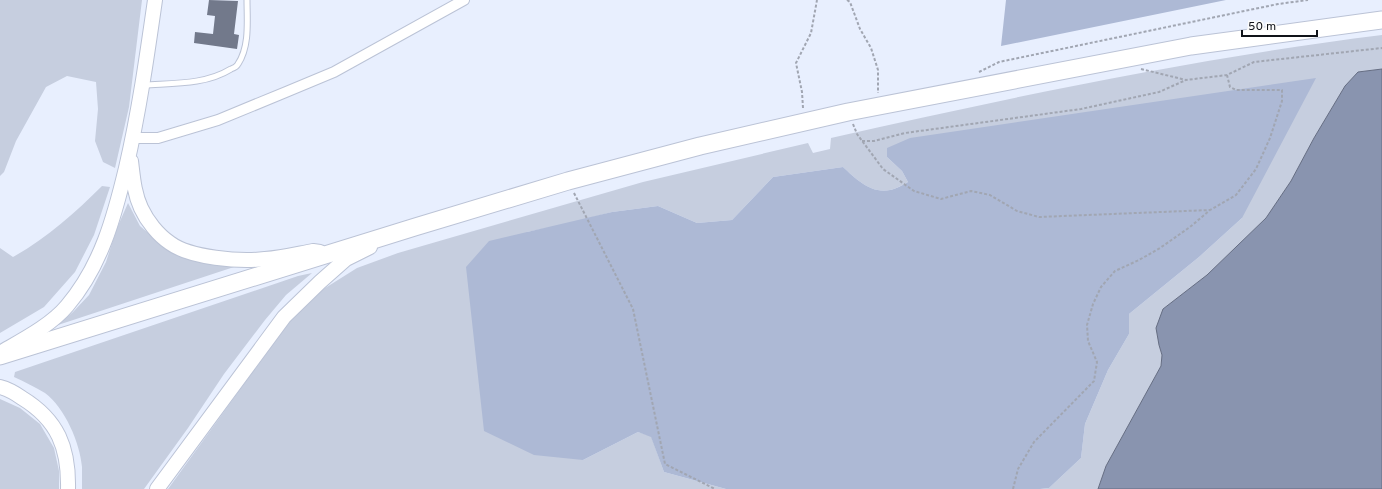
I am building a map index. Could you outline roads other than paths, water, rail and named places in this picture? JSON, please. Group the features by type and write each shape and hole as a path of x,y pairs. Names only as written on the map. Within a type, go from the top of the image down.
{"highway":[{"path":"0,355 328,253 568,181 700,146 848,112 1191,46 1382,20"}],"main road":[{"path":"0,355 37,331 66,307 83,285 106,240 117,205 131,144 143,84 155,0"},
{"path":"131,144 134,188 141,208 152,226 170,243 186,250 227,260 263,260 313,251 328,253"},
{"path":"157,489 284,317 346,259 415,227"},
{"path":"0,387 34,405 54,427 64,450 68,475 68,489"}],"street":[{"path":"131,144 158,138 218,120 334,72 464,0"}],"lane":[{"path":"143,84 183,83 204,79 223,74 238,65 244,52 247,32 247,0"}]}
